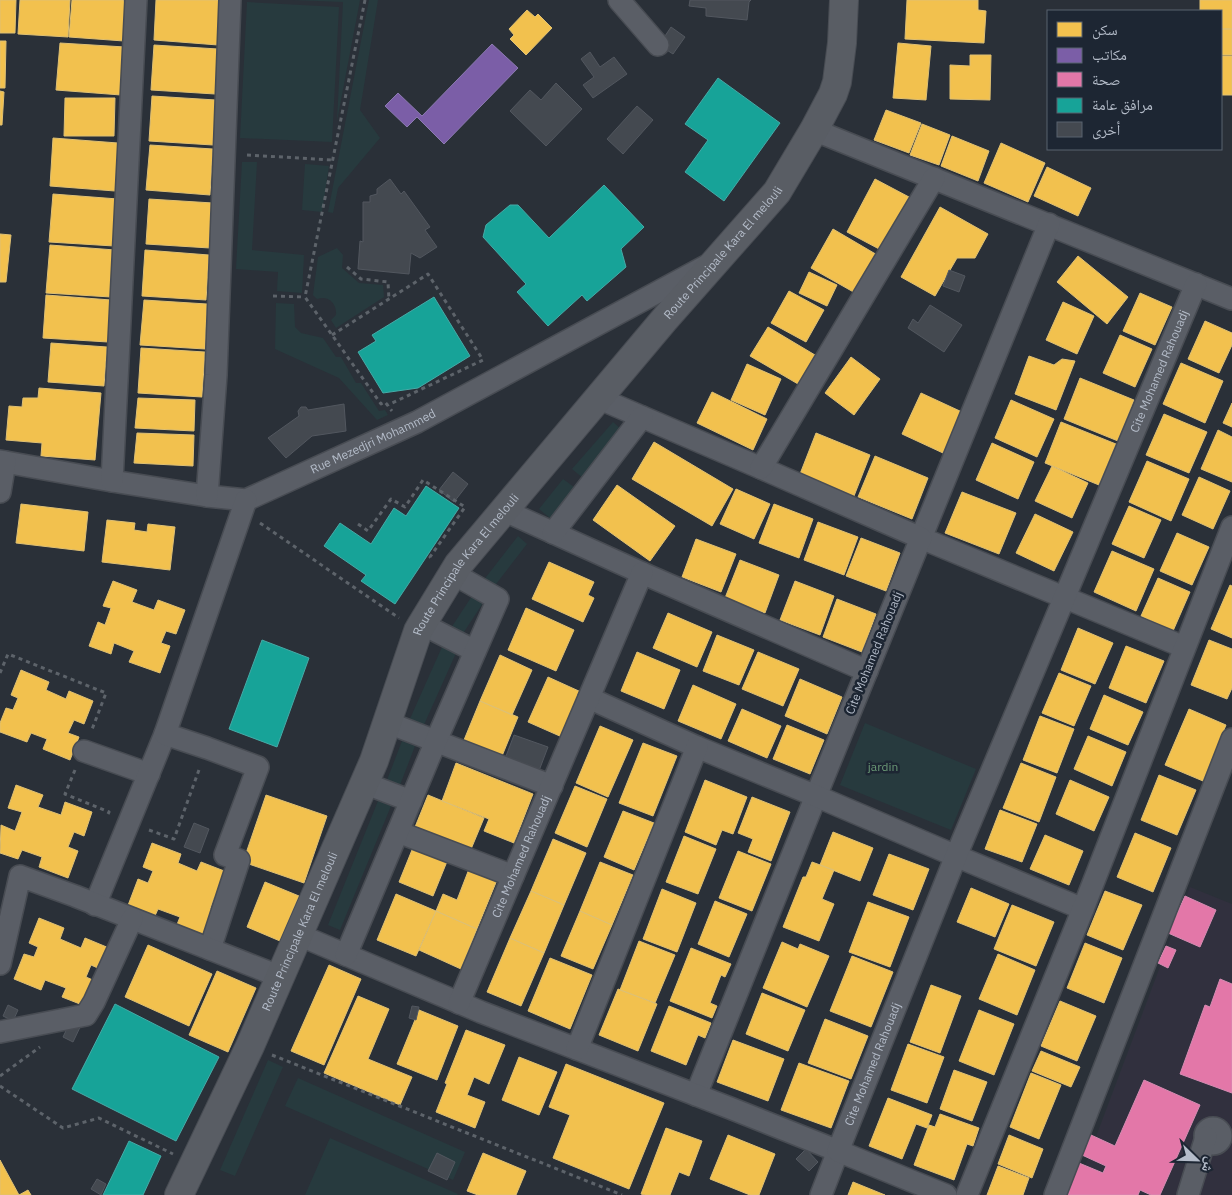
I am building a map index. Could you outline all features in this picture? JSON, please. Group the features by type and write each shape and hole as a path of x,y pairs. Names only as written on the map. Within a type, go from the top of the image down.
{"main road":[{"name":"Route Principale Kara El melouli","path":"179,1195 250,1046 374,762 386,722 420,628 458,565 503,510 777,192 833,94 837,82 842,43 844,0"}],"street":[{"path":"112,481 136,0"},
{"path":"207,496 216,375 230,0"},
{"path":"619,0 658,45"},
{"path":"814,130 1232,299"},
{"path":"761,468 934,178"},
{"name":"Cite Mohamed Rahouadj","path":"696,1095 1049,224"},
{"name":"Rue Mezedjri Mohammed","path":"246,500 402,429 716,262"},
{"name":"Cite Mohamed Rahouadj","path":"821,1195 956,856 1196,284"},
{"path":"647,299 668,296 673,299 674,303 670,314"},
{"path":"598,398 921,538 1184,647"},
{"path":"553,533 642,417"},
{"path":"0,492 2,462 207,496 246,500 165,734 95,905"},
{"path":"503,510 867,671"},
{"path":"967,1195 1083,909 1232,528"},
{"name":"Cite Mohamed Rahouadj","path":"459,1003 642,573"},
{"path":"346,955 498,599 452,574"},
{"path":"420,628 476,651"},
{"path":"589,698 697,747 1083,909"},
{"path":"386,722 552,786"},
{"path":"165,734 258,767 225,855 239,860 210,949"},
{"path":"1055,1195 1232,739"},
{"path":"577,1049 697,747"},
{"path":"84,751 149,774"},
{"path":"364,783 411,801"},
{"path":"398,832 513,876"},
{"path":"0,964 20,876 281,977"},
{"path":"0,1032 86,1015 94,1002 132,919"},
{"path":"299,935 459,1003 946,1195"},
{"path":"1189,1189 1212,1140"}],"path":[{"path":"365,0 305,298 381,404 385,402 388,406 402,429"},
{"path":"247,155 333,160"},
{"path":"347,267 361,279 388,282 389,300"},
{"path":"332,336 428,274 483,360 388,406"},
{"path":"273,296 305,298"},
{"path":"358,524 368,531 391,499 405,507 423,480 465,507 430,557 452,574"},
{"path":"246,500 248,515 420,628"},
{"path":"146,828 174,840 206,748"},
{"path":"250,1046 622,1195"},
{"path":"0,1086 63,1128 99,1118 194,1164"}],"shaded area":[{"path":"1190,887 1232,904 1232,1195 1074,1195"}],"green space":[{"path":"292,0 360,0 337,121 343,2"},
{"path":"369,0 378,0 360,110 380,138 338,188 333,213 328,212"},
{"path":"247,2 339,7 332,142 240,138"},
{"path":"242,162 257,162 252,250 304,255 302,293 277,291 278,272 236,269"},
{"path":"305,164 329,166 322,212 302,210"},
{"path":"337,248 343,255 342,268 359,283 383,285 384,297 336,328 331,320 336,315 334,304 329,299 317,299 313,295 318,257"},
{"path":"276,303 294,304 295,327 301,333 323,338 336,357 341,357 356,383 361,383 379,411 385,410 388,415 377,420 339,378 275,349"},
{"path":"613,422 623,431 583,478 572,469"},
{"path":"563,479 574,487 550,518 539,509"},
{"path":"518,536 527,544 493,588 483,581"},
{"path":"472,596 483,603 462,635 451,628"},
{"path":"442,647 456,653 423,727 409,721"},
{"name":"jardin","path":"865,723 976,769 951,830 840,785"},
{"path":"402,741 415,746 400,785 387,780"},
{"path":"378,801 391,806 340,930 328,925"},
{"path":"268,1060 283,1067 235,1176 220,1170"},
{"path":"298,1078 465,1152 453,1180 285,1106"},
{"path":"330,1138 458,1194 305,1195"}],"building: سكن":[{"path":"0,0 16,0 15,33 0,33"},
{"path":"20,0 70,0 68,37 18,34"},
{"path":"72,0 123,0 126,4 124,41 69,37"},
{"path":"156,0 221,0 218,45 154,40"},
{"path":"907,0 978,0 978,10 986,11 984,43 905,39"},
{"path":"1200,0 1232,0 1232,29 1222,29 1222,10 1200,10"},
{"path":"527,10 535,17 538,14 552,28 526,55 510,39 514,35 509,29"},
{"path":"1222,29 1232,29 1232,55 1222,55"},
{"path":"0,41 6,41 5,88 0,88"},
{"path":"60,43 125,47 121,95 56,90"},
{"path":"898,43 931,46 926,100 893,98"},
{"path":"154,45 218,49 215,94 151,90"},
{"path":"970,55 991,55 990,100 950,99 950,65 970,66"},
{"path":"1222,56 1232,56 1232,95 1222,95"},
{"path":"0,91 4,92 2,125 0,125"},
{"path":"152,96 216,100 213,145 149,141"},
{"path":"65,98 115,98 114,136 64,136"},
{"path":"886,110 921,123 909,153 874,140"},
{"path":"922,124 950,135 939,165 910,155"},
{"path":"952,136 989,151 978,181 941,166"},
{"path":"53,138 118,143 115,191 50,186"},
{"path":"1001,143 1045,163 1028,202 984,183"},
{"path":"150,145 213,149 210,195 146,190"},
{"path":"1047,167 1091,188 1078,216 1034,196"},
{"path":"875,179 909,197 881,250 847,232"},
{"path":"53,194 118,199 114,246 49,242"},
{"path":"149,199 213,203 210,248 146,244"},
{"path":"940,207 988,234 975,258 957,258 935,296 901,277"},
{"path":"833,229 879,256 857,294 811,268"},
{"path":"0,234 11,235 6,282 0,282"},
{"path":"50,245 115,250 111,297 46,293"},
{"path":"145,250 209,255 206,300 142,296"},
{"path":"1078,256 1128,297 1107,324 1057,282"},
{"path":"809,272 837,285 827,306 799,293"},
{"path":"789,291 824,310 806,342 771,323"},
{"path":"1140,293 1172,307 1155,345 1123,331"},
{"path":"46,295 111,300 108,342 43,338"},
{"path":"144,300 207,304 205,349 140,345"},
{"path":"1063,302 1094,316 1077,354 1046,340"},
{"path":"1205,321 1232,333 1232,345 1219,373 1188,359"},
{"path":"768,327 815,355 798,384 750,356"},
{"path":"1120,335 1152,349 1135,387 1103,373"},
{"path":"51,343 107,347 104,386 48,382"},
{"path":"141,348 205,352 202,397 138,393"},
{"path":"1029,356 1054,365 1062,359 1075,361 1056,410 1015,394"},
{"path":"851,357 880,379 854,415 825,393"},
{"path":"1181,363 1223,381 1205,423 1163,404"},
{"path":"747,364 781,379 765,415 731,400"},
{"path":"1080,378 1134,400 1118,441 1064,419"},
{"path":"39,388 101,393 95,460 41,456 42,443 6,440 9,406 22,407 23,398 38,398"},
{"path":"712,392 767,419 753,450 697,423"},
{"path":"921,393 962,412 943,453 902,434"},
{"path":"138,398 195,400 194,431 135,428"},
{"path":"1011,400 1054,419 1037,457 995,438"},
{"path":"1232,403 1232,427 1223,423"},
{"path":"1164,414 1207,432 1189,473 1146,455"},
{"path":"1061,422 1116,444 1099,485 1045,463"},
{"path":"1218,430 1232,437 1232,482 1201,469"},
{"path":"137,433 194,435 193,466 134,463"},
{"path":"816,433 870,455 854,496 800,474"},
{"path":"654,442 733,489 712,526 632,479"},
{"path":"992,443 1034,462 1018,499 976,480"},
{"path":"875,456 928,478 912,519 858,497"},
{"path":"1147,461 1189,479 1171,521 1129,502"},
{"path":"1052,466 1088,483 1072,518 1035,501"},
{"path":"1199,477 1230,491 1213,529 1182,515"},
{"path":"617,485 675,526 650,561 593,520"},
{"path":"736,489 770,504 754,539 720,524"},
{"path":"962,492 1016,513 999,554 945,533"},
{"path":"21,504 88,512 84,551 16,543"},
{"path":"774,504 813,519 799,558 759,543"},
{"path":"1129,506 1161,520 1144,558 1112,544"},
{"path":"1035,514 1073,532 1054,571 1016,553"},
{"path":"107,520 135,523 134,530 147,532 148,524 175,527 170,570 102,562"},
{"path":"818,522 858,537 844,575 804,560"},
{"path":"1177,533 1209,547 1192,585 1160,571"},
{"path":"861,538 900,553 886,591 846,576"},
{"path":"696,539 736,554 721,592 682,577"},
{"path":"1112,551 1154,569 1136,611 1094,592"},
{"path":"740,560 779,575 765,613 725,598"},
{"path":"549,562 594,582 588,595 594,598 583,622 532,599"},
{"path":"1158,578 1190,592 1173,631 1141,616"},
{"path":"113,581 137,590 132,602 154,610 158,600 185,610 176,634 166,631 161,643 170,646 160,673 129,662 134,651 114,643 111,654 89,646 98,622 105,625 111,608 103,606"},
{"path":"795,581 834,596 820,635 780,620"},
{"path":"1230,585 1232,586 1232,638 1211,629"},
{"path":"837,599 876,614 862,652 823,637"},
{"path":"526,608 574,630 556,671 508,650"},
{"path":"668,613 712,632 697,667 653,648"},
{"path":"1078,628 1113,643 1095,684 1061,670"},
{"path":"717,635 754,650 739,685 703,671"},
{"path":"1209,640 1232,649 1232,688 1227,699 1191,685"},
{"path":"1126,646 1164,661 1146,703 1109,688"},
{"path":"637,652 680,670 664,709 621,691"},
{"path":"758,652 799,669 783,706 742,689"},
{"path":"500,655 532,670 512,715 480,701"},
{"path":"21,670 49,682 46,690 66,699 69,691 93,701 84,724 74,720 68,733 79,737 70,760 43,749 47,739 31,733 27,742 0,732 0,723 6,708 13,710 18,698 11,695"},
{"path":"1059,673 1091,686 1074,726 1042,713"},
{"path":"548,677 581,692 562,737 528,722"},
{"path":"800,679 842,697 827,734 785,716"},
{"path":"693,685 736,704 721,739 678,721"},
{"path":"1104,695 1143,712 1128,745 1090,729"},
{"path":"480,701 518,717 502,756 464,740"},
{"path":"742,709 781,726 767,758 728,741"},
{"path":"1189,709 1226,725 1203,781 1165,765"},
{"path":"1040,716 1074,729 1057,773 1023,760"},
{"path":"787,725 824,740 810,774 773,759"},
{"path":"600,726 633,740 608,797 576,783"},
{"path":"1088,736 1126,752 1112,786 1074,769"},
{"path":"643,743 677,756 653,816 619,803"},
{"path":"456,763 533,794 514,843 484,831 489,819 442,801"},
{"path":"1021,763 1056,777 1039,822 1003,808"},
{"path":"1159,775 1196,790 1177,835 1141,820"},
{"path":"705,780 747,797 733,834 722,830 716,845 685,832"},
{"path":"1070,780 1109,797 1094,831 1056,814"},
{"path":"16,785 43,795 38,807 61,815 65,802 92,812 84,836 74,832 68,847 78,851 68,878 39,867 42,857 22,850 18,859 0,853 1,825 15,831 22,812 8,808"},
{"path":"575,786 607,799 587,847 555,833"},
{"path":"266,795 327,816 304,883 243,862"},
{"path":"428,795 484,818 469,854 413,832"},
{"path":"752,797 790,812 771,861 748,852 753,839 738,833"},
{"path":"1000,810 1037,824 1022,862 985,849"},
{"path":"623,811 654,823 634,870 604,857"},
{"path":"833,832 873,848 860,881 820,865"},
{"path":"1135,833 1171,848 1153,892 1117,877"},
{"path":"1045,835 1083,851 1069,885 1030,869"},
{"path":"684,836 716,849 698,894 666,882"},
{"path":"553,839 586,853 564,905 531,891"},
{"path":"152,843 181,854 178,863 197,871 201,862 232,874 222,901 214,898 210,909 219,913 208,940 176,927 180,917 158,909 154,918 127,908 138,879 148,883 153,871 143,867"},
{"path":"414,845 448,859 433,896 399,882"},
{"path":"738,851 771,864 752,911 719,898"},
{"path":"889,854 929,869 913,910 873,895"},
{"path":"600,862 633,875 612,925 580,911"},
{"path":"812,862 834,870 822,899 834,904 819,941 783,927 803,877 806,877"},
{"path":"469,869 497,880 477,929 436,911 443,894 457,900"},
{"path":"265,882 299,896 280,941 247,927"},
{"path":"971,888 1009,904 995,937 957,922"},
{"path":"662,889 696,903 677,952 643,939"},
{"path":"531,891 564,905 544,953 510,938"},
{"path":"1105,891 1142,905 1123,950 1087,935"},
{"path":"396,894 436,911 416,956 377,940"},
{"path":"715,901 747,914 729,957 698,944"},
{"path":"868,902 909,917 890,967 849,952"},
{"path":"1012,905 1054,922 1036,966 994,949"},
{"path":"436,911 477,929 461,969 419,950"},
{"path":"580,911 612,925 593,969 561,956"},
{"path":"39,918 64,928 60,939 81,948 85,938 109,948 100,969 91,965 86,977 95,981 85,1006 62,997 66,988 45,980 41,990 14,979 24,954 34,957 38,947 29,943"},
{"path":"510,938 544,953 521,1006 487,992"},
{"path":"639,941 675,955 655,1003 620,990"},
{"path":"782,942 798,949 800,944 829,956 807,1007 763,988"},
{"path":"1085,943 1122,958 1104,1003 1067,988"},
{"path":"148,945 212,974 189,1026 125,997"},
{"path":"691,948 731,964 725,977 721,975 710,1003 717,1006 712,1018 670,1001"},
{"path":"998,954 1035,970 1017,1015 979,999"},
{"path":"852,956 893,972 871,1027 830,1011"},
{"path":"550,958 592,975 570,1029 528,1011"},
{"path":"329,965 361,979 324,1065 291,1051"},
{"path":"217,971 256,988 228,1052 189,1035"},
{"path":"931,985 961,996 940,1053 910,1042"},
{"path":"618,989 657,1004 638,1051 599,1035"},
{"path":"762,993 805,1010 788,1051 746,1034"},
{"path":"358,996 389,1009 368,1059 412,1077 400,1105 324,1073"},
{"path":"1060,1001 1096,1016 1077,1061 1041,1046"},
{"path":"669,1006 711,1023 705,1038 698,1035 686,1065 651,1051"},
{"path":"419,1010 458,1026 437,1080 397,1064"},
{"path":"979,1010 1014,1024 994,1075 959,1061"},
{"path":"825,1019 868,1036 851,1079 808,1063"},
{"path":"466,1030 505,1045 489,1084 474,1077 467,1095 485,1102 475,1128 436,1112 447,1084 445,1083"},
{"path":"733,1040 784,1059 768,1101 717,1082"},
{"path":"908,1044 944,1057 927,1103 891,1090"},
{"path":"1041,1051 1080,1067 1071,1087 1032,1071"},
{"path":"519,1057 557,1072 539,1115 502,1100"},
{"path":"799,1063 849,1081 831,1128 781,1110"},
{"path":"566,1064 664,1103 629,1189 553,1158 570,1115 549,1107"},
{"path":"954,1070 987,1082 972,1121 940,1109"},
{"path":"1031,1073 1061,1085 1039,1139 1010,1127"},
{"path":"888,1098 932,1115 927,1128 916,1124 902,1159 869,1146"},
{"path":"940,1114 979,1128 973,1146 967,1144 954,1180 914,1165 929,1125 935,1127"},
{"path":"666,1128 702,1141 689,1176 679,1172 670,1195 641,1194"},
{"path":"728,1135 775,1154 759,1195 750,1195 710,1179"},
{"path":"1009,1135 1043,1149 1032,1178 998,1164"},
{"path":"483,1153 526,1171 516,1195 478,1195 467,1191"},
{"path":"0,1160 19,1195 0,1195"},
{"path":"998,1166 1029,1178 1023,1195 987,1195"},
{"path":"853,1182 885,1195 848,1195"},
{"path":"28,1190 31,1195 19,1195"}],"building: مكاتب":[{"path":"492,44 518,68 444,144 417,117 407,127 385,106 398,93 422,116"}],"building: صحة":[{"path":"1185,896 1216,910 1200,947 1168,933"},
{"path":"1166,946 1176,950 1168,968 1158,963"},
{"path":"1220,979 1232,984 1232,1093 1180,1074 1205,1005 1210,1007"},
{"path":"1144,1080 1200,1105 1160,1195 1151,1195 1140,1190 1138,1195 1065,1195 1079,1163 1103,1173 1106,1166 1082,1155 1091,1135 1115,1146"}],"building: مرافق عامة":[{"path":"718,78 780,123 724,201 685,172 708,140 685,124"},
{"path":"604,185 644,227 621,249 626,267 587,301 582,295 548,326 517,292 526,284 483,237 486,225 510,205 518,205 549,238"},
{"path":"434,297 470,356 418,388 383,393 358,352 376,341 372,335"},
{"path":"426,486 459,508 395,604 361,581 366,575 324,546 340,523 371,544 394,508 406,516"},
{"path":"262,640 309,658 277,747 229,729"},
{"path":"115,1004 219,1057 176,1141 72,1089"},
{"path":"129,1141 161,1156 143,1195 103,1195"}],"building: أخرى":[{"path":"690,0 751,0 749,2 747,20 706,16 706,8 689,6"},
{"path":"671,27 685,37 673,54 659,45"},
{"path":"590,52 600,67 614,57 627,74 593,98 583,85 594,77 581,59"},
{"path":"556,83 582,109 546,146 510,111 530,90 541,100"},
{"path":"637,106 653,120 623,154 607,139"},
{"path":"390,179 401,194 404,191 430,227 425,230 437,247 420,258 411,253 409,274 358,269 360,241 363,242 363,202 370,202 370,196 377,194 377,189"},
{"path":"949,270 965,276 959,292 943,286"},
{"path":"930,305 962,325 944,352 908,328 913,319 918,323"},
{"path":"344,404 346,431 312,436 286,458 268,438 299,416 298,411 301,407 306,407 308,410"},
{"path":"453,472 468,484 454,502 439,490"},
{"path":"514,735 548,747 534,784 500,772"},
{"path":"194,823 209,829 200,853 184,847"},
{"path":"8,1005 18,1010 13,1021 3,1016"},
{"path":"412,1006 419,1007 416,1020 409,1018"},
{"path":"73,1016 83,1021 73,1042 63,1037"},
{"path":"806,1149 818,1162 809,1171 796,1159"},
{"path":"437,1153 455,1162 447,1180 428,1171"},
{"path":"97,1179 106,1184 101,1195 91,1189"}]}
